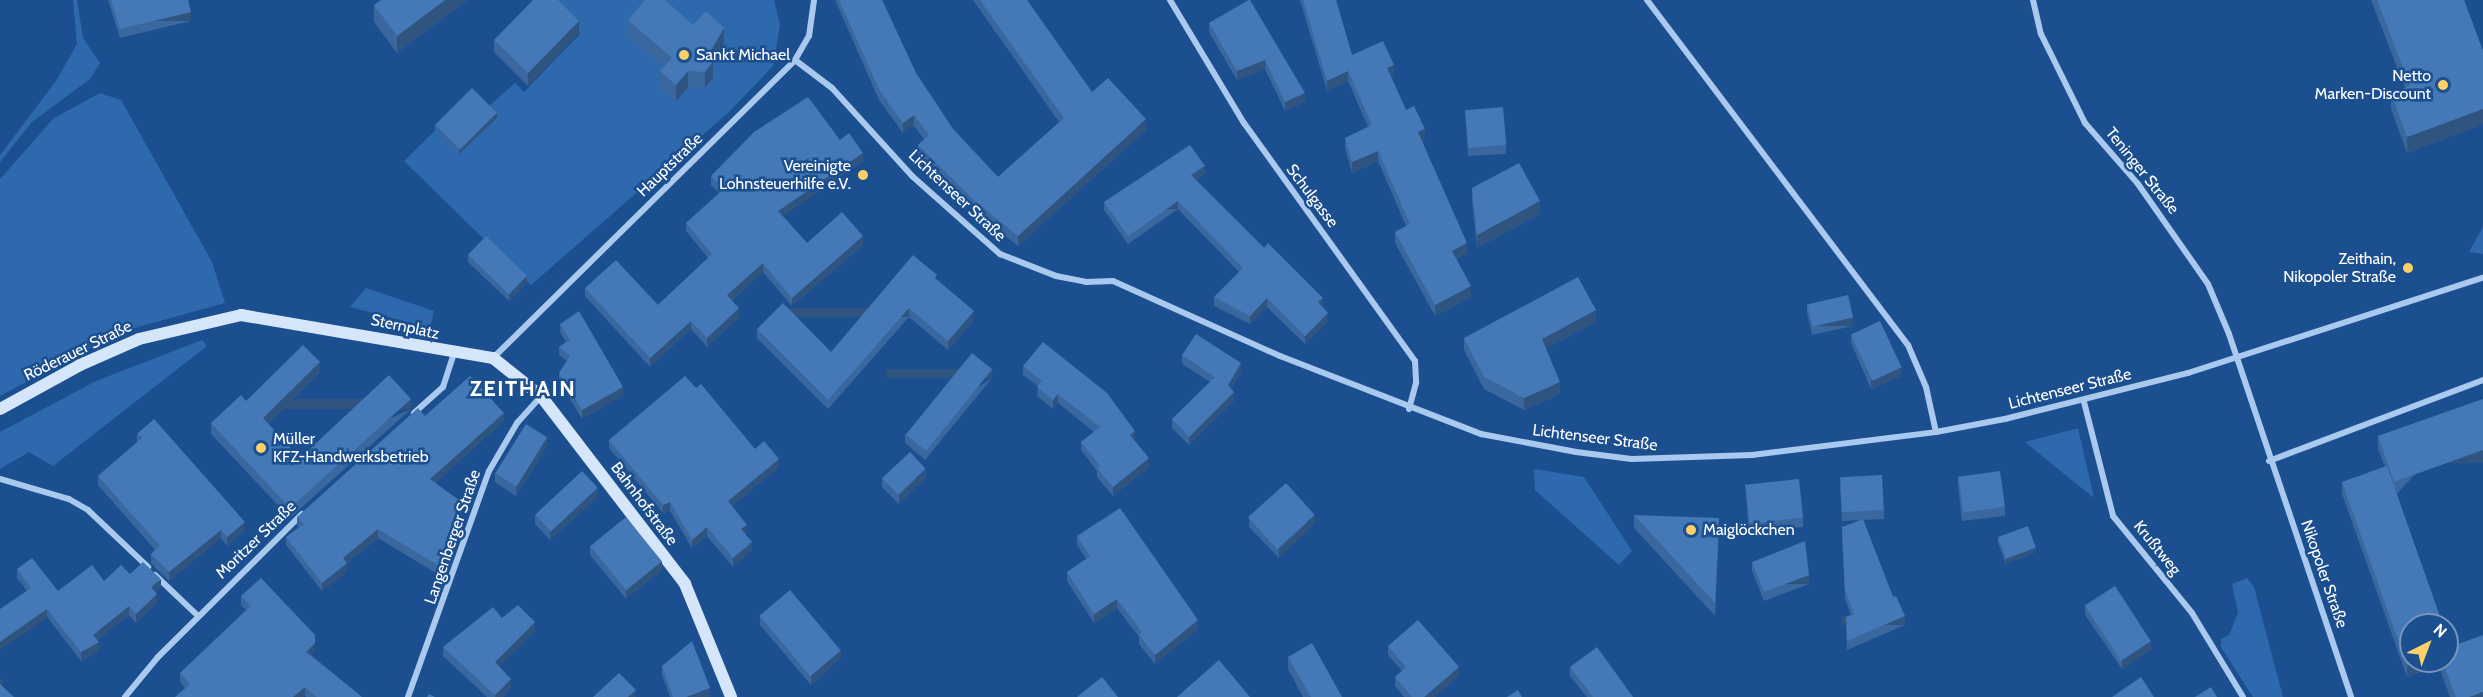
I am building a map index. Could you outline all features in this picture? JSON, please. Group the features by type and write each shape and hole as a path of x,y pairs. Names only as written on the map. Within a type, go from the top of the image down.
{"street":[{"name":"Hauptstraße","path":"493,358 795,60 809,36 813,0"},
{"name":"Schulgasse","path":"1170,0 1276,171 1415,360 1416,382 1409,409"},
{"path":"1647,0 1908,345 1926,387 1936,432"},
{"name":"Teninger Straße","path":"2033,0 2041,34 2085,123 2138,184 2191,255 2208,284 2235,357"},
{"name":"Lichtenseer Straße","path":"795,60 832,88 912,176 1000,254 1056,276 1121,284 1280,357 1409,409 1481,434 1632,459 1752,455 1936,432 2084,402 2235,357 2483,278"},
{"name":"Röderauer Straße","path":"0,409 80,365 139,339 241,315 279,319"},
{"name":"Sternplatz","path":"279,319 454,354 493,358"},
{"path":"408,418 443,387 454,354"},
{"name":"Nikopoler Straße","path":"2235,357 2351,697"},
{"name":"Bahnhofstraße","path":"493,358 541,396 685,584 731,697"},
{"path":"2269,461 2483,380"},
{"name":"Langenberger Straße","path":"408,697 489,471 517,423 541,396"},
{"name":"Krußtweg","path":"2084,402 2114,516 2192,613 2243,697"},
{"path":"0,479 69,499 88,510 198,615"},
{"name":"Moritzer Straße","path":"125,697 198,615 312,506"}],"shaded area":[{"path":"73,0 77,0 83,38 100,63 90,79 32,122 0,162 0,155 56,81 77,44"},
{"path":"548,0 774,0 780,25 773,66 729,112 531,285 404,161 475,91 489,106 515,83 524,92 580,34"},
{"path":"100,93 121,100 212,262 225,303 120,332 0,396 0,179 54,118"},
{"path":"2483,227 2483,254 2469,252"},
{"path":"366,288 434,311 430,328 350,307"},
{"path":"202,340 207,346 53,466 29,452 0,469 0,432 96,381"},
{"path":"2078,428 2094,498 2025,442"},
{"path":"1534,469 1584,477 1632,551 1619,565 1535,490"},
{"path":"2247,578 2254,587 2283,697 2253,697 2221,647 2221,639 2229,635 2238,613 2232,584"}],"building":[{"path":"111,0 188,0 191,12 120,29"},
{"path":"381,0 445,0 397,36 374,5"},
{"path":"533,0 558,0 579,21 528,73 494,40"},
{"name":"Sankt Michael","path":"645,0 665,0 693,25 706,11 724,28 710,52 713,62 705,72 688,71 676,85 660,71 672,58 628,20"},
{"path":"839,0 882,0 916,73 953,129 998,177 1064,118 980,0 1027,0 1092,92 1108,78 1146,119 1018,236 974,200 918,145 929,135 914,115 903,123 879,89"},
{"path":"1249,0 1305,93 1285,102 1265,60 1237,71 1209,23"},
{"path":"1303,0 1336,0 1352,55 1383,41 1394,65 1387,68 1406,110 1414,106 1425,129 1418,132 1467,243 1452,251 1471,286 1435,305 1395,232 1410,224 1378,151 1352,162 1345,138 1372,125 1348,71 1327,81"},
{"name":"Netto Marken-Discount","path":"2377,0 2464,0 2483,51 2483,109 2407,137 2391,93 2410,86"},
{"path":"472,88 497,113 460,150 435,125"},
{"path":"808,97 840,140 849,133 863,153 778,211 807,243 842,212 863,236 792,298 763,263 727,295 739,308 707,338 691,321 650,358 585,288 616,260 658,305 712,254 686,223 724,189 711,176 754,132"},
{"path":"1503,107 1506,145 1468,148 1465,110"},
{"path":"1190,145 1205,166 1191,175 1264,248 1268,243 1323,298 1318,302 1328,313 1305,336 1267,298 1250,316 1214,297 1243,268 1178,201 1128,236 1104,202"},
{"path":"1519,163 1540,201 1477,235 1472,188"},
{"path":"486,236 527,276 509,294 468,255"},
{"path":"913,255 937,275 935,278 974,311 948,341 909,308 828,400 757,329 783,303 831,352"},
{"path":"1578,277 1596,310 1542,339 1560,382 1524,398 1484,377 1464,338"},
{"path":"1848,295 1853,317 1812,327 1807,304"},
{"path":"579,311 623,387 582,410 559,373 570,356 559,347 570,340 560,324"},
{"path":"1880,321 1902,367 1873,381 1851,335"},
{"path":"1196,334 1241,363 1228,385 1234,392 1189,437 1172,419 1215,377 1182,355"},
{"path":"1043,342 1107,393 1135,431 1130,435 1149,458 1113,487 1097,468 1100,466 1081,442 1100,427 1058,394 1053,400 1037,387 1042,381 1023,366"},
{"path":"303,345 320,362 263,418 300,458 389,375 411,399 290,508 211,423 241,395 246,401"},
{"path":"972,353 992,369 926,451 906,435"},
{"path":"470,376 504,413 430,479 463,503 439,566 378,529 343,558 347,563 322,583 286,537 304,524 297,517 418,408 425,416"},
{"path":"685,376 696,388 701,384 755,449 764,441 779,459 728,501 747,525 741,529 752,542 733,558 707,527 692,540 670,502 663,505 609,440"},
{"path":"2483,399 2483,450 2394,482 2378,436"},
{"path":"154,419 245,522 227,537 221,530 169,572 151,554 160,546 98,476 142,438 137,434"},
{"path":"526,424 547,437 516,486 495,473"},
{"path":"910,452 926,469 898,495 882,478"},
{"path":"2387,466 2439,613 2399,613 2399,642 2342,482"},
{"path":"582,471 598,488 551,531 535,515"},
{"path":"2000,471 2005,507 1963,512 1958,477"},
{"path":"1882,475 1884,510 1842,512 1840,477"},
{"path":"1799,479 1803,518 1749,523 1745,485"},
{"path":"1286,483 1315,515 1277,549 1248,517"},
{"path":"1120,508 1198,620 1155,655 1139,635 1142,632 1117,599 1094,614 1067,572 1090,556 1077,536"},
{"path":"1634,515 1719,518 1715,603"},
{"path":"626,517 662,561 626,590 590,546"},
{"path":"1863,519 1893,597 1896,596 1905,616 1847,641 1846,617 1854,614 1845,590 1842,527"},
{"path":"2028,526 2036,548 2006,559 1998,537"},
{"path":"1805,541 1809,575 1764,592 1752,562"},
{"path":"32,558 58,591 92,565 104,581 121,565 130,574 143,562 161,579 151,587 157,594 136,614 129,606 93,635 99,642 81,652 47,609 0,642 0,609 31,588 17,569"},
{"path":"261,578 315,635 315,643 306,652 362,697 317,697 305,687 293,697 175,697 190,684 180,673 251,606 241,596"},
{"path":"2115,586 2151,641 2121,661 2085,606"},
{"path":"790,590 841,651 810,676 759,616"},
{"path":"518,605 535,622 495,662 511,679 495,695 443,647 493,607 502,618"},
{"path":"1418,620 1459,667 1424,697 1412,697 1395,677 1406,667 1388,646"},
{"path":"2483,635 2483,692 2469,697 2456,697 2447,673 2459,673 2459,644"},
{"path":"692,641 710,688 686,697 673,697 662,666"},
{"path":"1312,643 1342,697 1311,697 1288,657"},
{"path":"1597,647 1633,697 1593,697 1570,667"},
{"path":"1219,660 1250,697 1177,697"},
{"path":"619,673 636,690 628,697 593,697"},
{"path":"1102,677 1118,697 1077,697"},
{"path":"2141,677 2154,697 2112,697"},
{"path":"0,684 14,697 0,697"},
{"path":"2211,687 2217,697 2195,697"},
{"path":"1518,690 1522,697 1507,697"}],"place":[{"name":"Sankt Michael","path":"684,55"},
{"name":"Netto Marken-Discount","path":"2443,85"},
{"name":"Vereinigte Lohnsteuerhilfe e.V.","path":"863,175"},
{"name":"Zeithain, Nikopoler Straße","path":"2408,268"},
{"name":"Müller KFZ-Handwerksbetrieb","path":"261,448"},
{"name":"Maiglöckchen","path":"1691,530"}],"district":[{"name":"ZEITHAIN","path":"523,389"}]}
